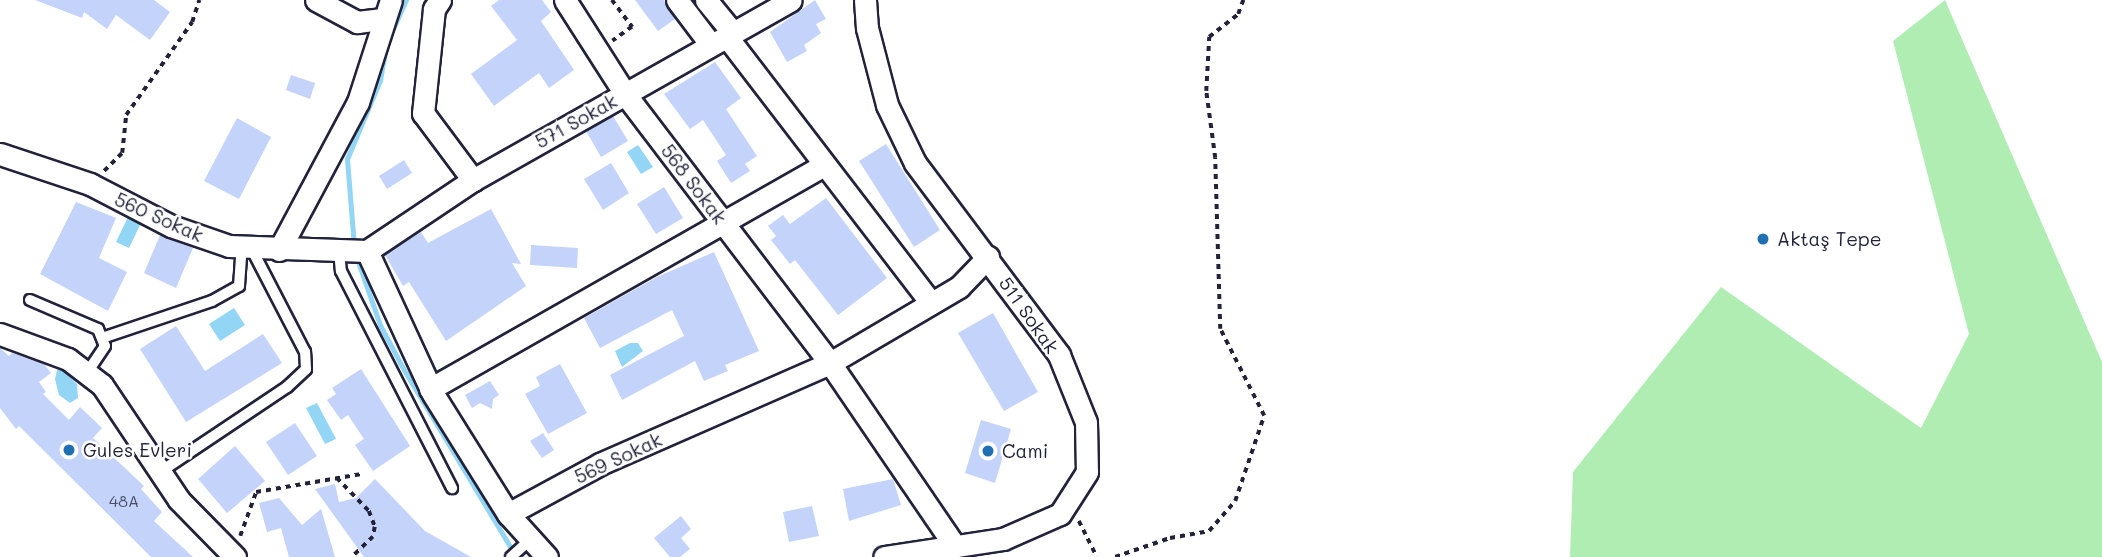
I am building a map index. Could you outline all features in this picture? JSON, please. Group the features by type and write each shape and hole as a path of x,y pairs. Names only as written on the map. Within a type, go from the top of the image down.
{"street":[{"path":"316,0 357,22 386,9"},
{"path":"440,0 434,9 423,113 473,180"},
{"name":"568 Sokak","path":"565,0 601,51 625,94 830,363 955,546"},
{"path":"677,0 723,38 931,303"},
{"path":"706,0 723,38"},
{"name":"571 Sokak","path":"354,251 473,180 791,0"},
{"name":"511 Sokak","path":"865,0 887,105 915,163 1059,355 1086,422 1087,472 1060,514 1003,539 884,557"},
{"path":"279,250 358,102 372,68 386,9"},
{"name":"560 Sokak","path":"0,155 90,184 171,226 247,247 354,251"},
{"path":"430,389 823,166"},
{"path":"354,251 430,389 508,514 518,550 547,557"},
{"name":"569 Sokak","path":"508,514 600,464 830,363 958,287 988,257"},
{"path":"0,334 68,359 102,385 179,500 234,556"}],"lane":[{"path":"102,338 212,300 239,286 247,247"},
{"path":"160,472 287,387 306,369 305,352 247,247"},
{"path":"354,251 341,271 452,488"},
{"path":"30,300 98,329 105,346 87,373"}],"path":[{"path":"90,184 122,153 126,115 192,22 199,0"},
{"path":"1115,557 1170,538 1209,531 1235,501 1264,416 1220,329 1215,158 1206,92 1209,37 1238,14 1243,0"},
{"path":"601,51 632,27 613,1"},
{"path":"234,556 256,492 361,474"},
{"path":"337,478 369,512 375,527 373,537 352,557"},
{"path":"1069,500 1097,557"}],"green space":[{"path":"1945,0 2102,362 2102,557 1570,557 1573,472 1721,287 1921,428 1969,334 1893,41"}],"water":[{"path":"638,145 653,167 641,174 627,152"},
{"path":"128,217 141,223 129,248 116,242"},
{"path":"234,308 245,325 220,341 209,324"},
{"path":"630,343 638,343 643,351 622,367 615,351"},
{"path":"62,369 77,384 78,398 70,403 59,395 55,379 57,370"},
{"path":"317,403 336,439 325,444 306,408"}],"building":[{"path":"35,0 154,0 170,12 150,40 116,15 107,29 84,12 82,18"},
{"path":"499,0 542,0 551,12 541,21 574,70 549,88 539,73 494,106 471,74 517,40 491,6"},
{"path":"635,0 664,0 675,19 658,31"},
{"path":"815,0 826,19 816,24 821,33 804,45 807,51 787,62 770,32"},
{"path":"715,62 741,98 726,109 757,156 745,164 750,171 731,183 717,161 726,155 703,120 690,129 664,94"},
{"path":"291,75 315,83 310,99 286,90"},
{"path":"613,116 628,141 601,157 586,131"},
{"path":"237,118 271,137 239,199 204,181"},
{"path":"886,144 940,230 914,247 859,161"},
{"path":"404,160 412,173 387,189 379,176"},
{"path":"611,163 629,193 603,210 584,179"},
{"path":"664,187 683,218 656,234 637,204"},
{"path":"826,198 887,278 838,315 795,260 790,264 771,240 776,236 768,226 783,215 790,224"},
{"path":"76,202 116,218 99,258 127,272 108,311 40,274"},
{"path":"491,209 521,264 512,263 526,286 446,341 409,282 403,286 385,255 421,232 428,243"},
{"path":"160,235 193,248 176,288 144,273"},
{"path":"531,245 578,248 577,268 530,265"},
{"path":"714,252 759,351 725,365 728,371 704,381 695,361 622,400 610,375 684,336 672,310 600,348 584,318 657,277"},
{"path":"993,313 1038,392 1004,411 958,333"},
{"path":"176,326 205,371 263,334 282,363 186,422 140,349"},
{"path":"0,348 9,356 12,353 44,364 51,373 39,382 46,392 43,394 69,420 80,407 102,428 93,438 144,486 141,489 162,512 154,521 193,557 151,557 19,426 16,429 0,408"},
{"path":"560,364 587,413 548,434 525,394 540,386 536,377"},
{"path":"361,369 410,446 373,471 355,445 364,439 348,415 341,420 327,400 336,394 332,388"},
{"path":"490,381 499,395 493,399 492,409 480,403 472,408 465,395"},
{"name":"Cami","path":"981,420 1011,429 995,483 965,473"},
{"path":"295,423 317,456 288,475 266,442"},
{"path":"543,433 554,450 542,458 530,441"},
{"path":"235,446 265,481 227,513 198,479"},
{"path":"375,479 425,531 471,557 364,557 315,489 335,484 339,502 356,498"},
{"path":"893,479 901,505 849,521 843,489"},
{"path":"279,498 302,525 321,509 335,557 289,557 281,528 267,532 259,503"},
{"path":"812,506 819,536 789,542 783,512"},
{"path":"681,516 691,529 681,538 690,549 680,557 670,557 654,538"}],"waterway":[{"path":"392,31 406,0"},
{"path":"354,246 347,159 380,80 386,47"},
{"path":"356,256 380,325 515,555"}],"place":[{"name":"Aktaş Tepe","path":"1763,239"},
{"name":"Gules Evleri","path":"69,450"},
{"name":"Cami","path":"988,451"}]}
